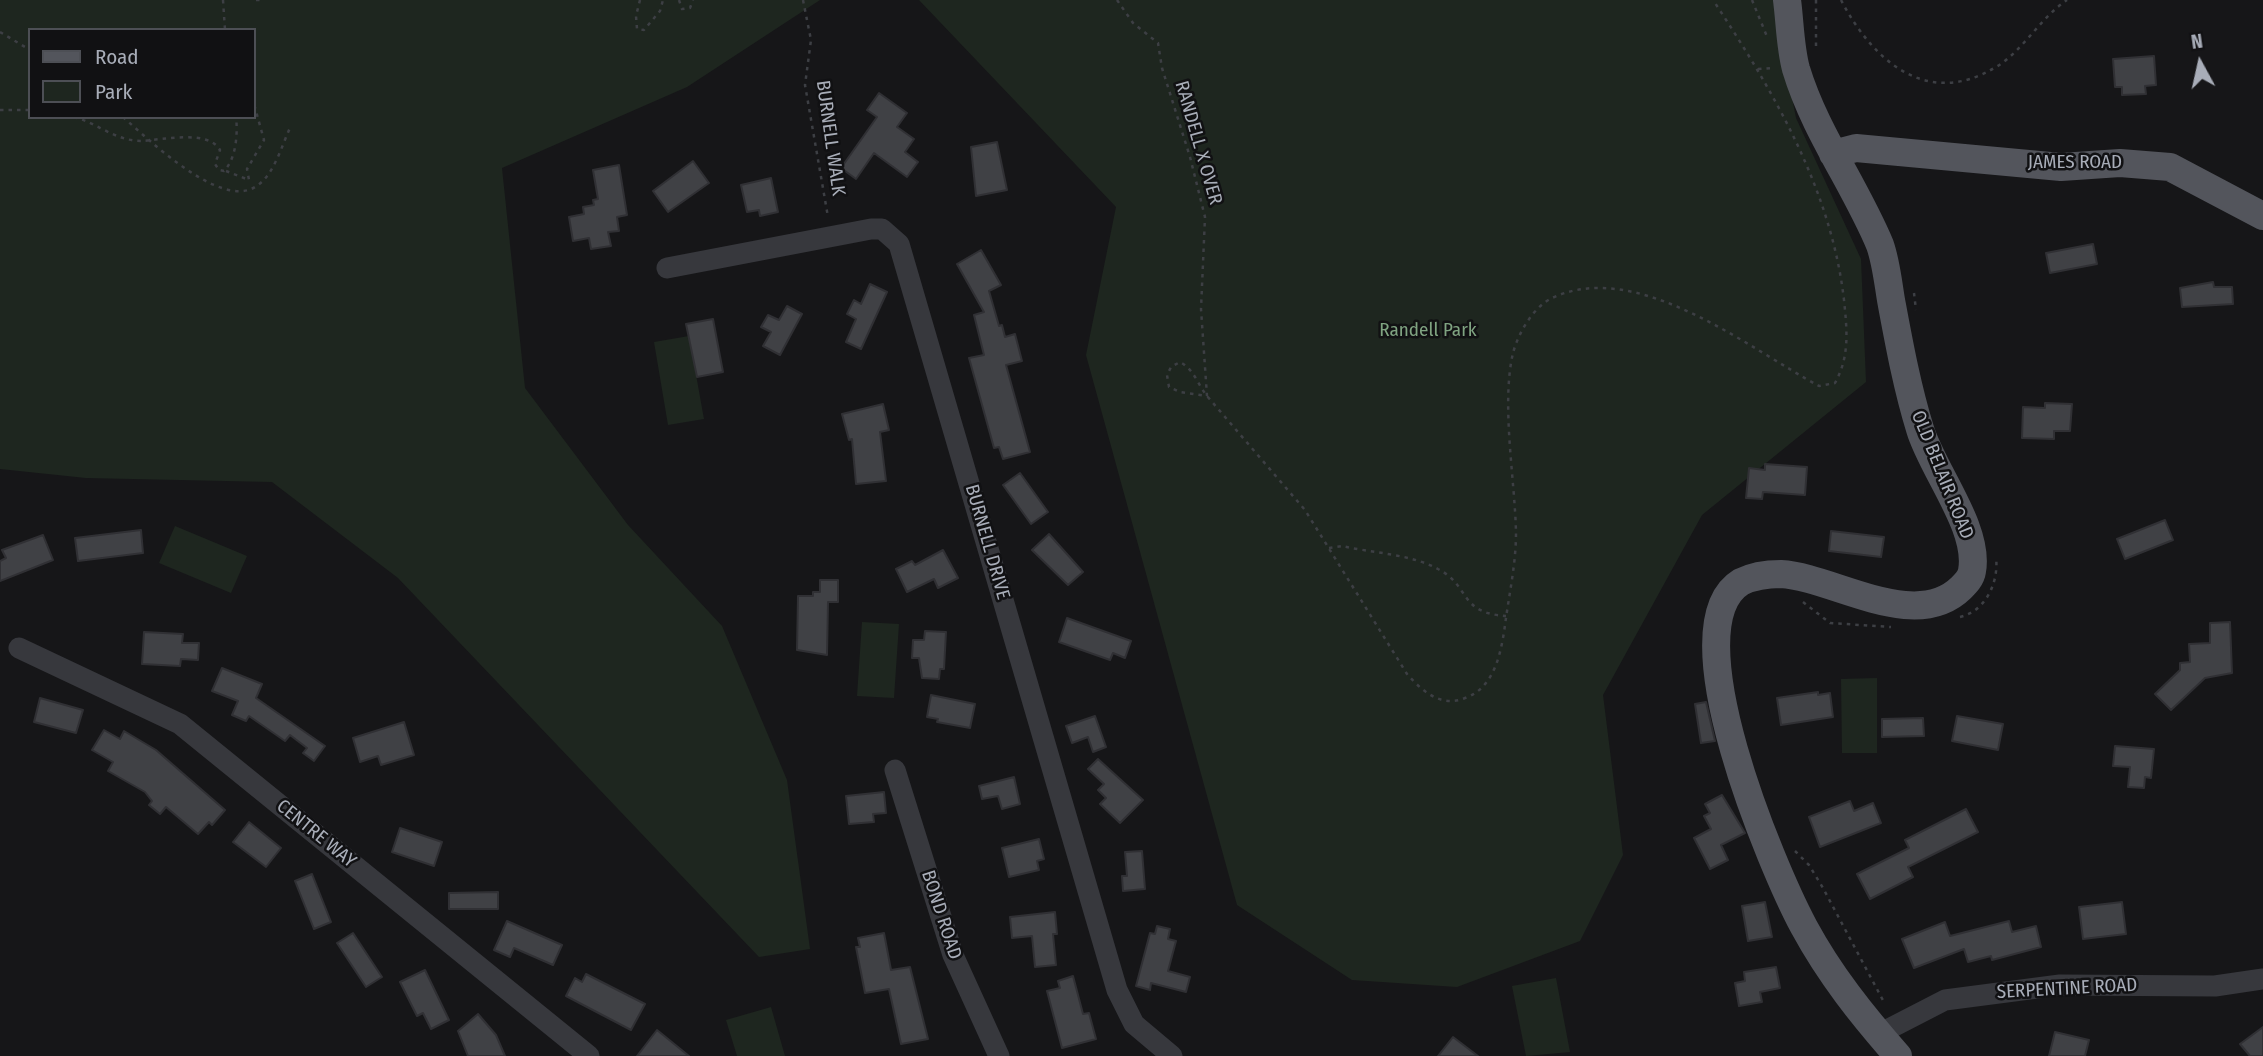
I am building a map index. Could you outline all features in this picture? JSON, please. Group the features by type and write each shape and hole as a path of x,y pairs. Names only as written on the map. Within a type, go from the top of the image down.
{"main road":[{"name":"OLD BELAIR ROAD","path":"1787,0 1796,66 1809,104 1881,248 1920,432 1969,536 1973,570 1968,581 1951,598 1913,605 1885,602 1784,574 1761,575 1742,582 1727,594 1714,625 1716,681 1747,794 1803,925 1849,1000 1886,1030 1898,1056"},
{"name":"JAMES ROAD","path":"1833,154 1856,148 2062,167 2120,163 2169,167 2263,216"}],"street":[{"name":"BURNELL DRIVE","path":"667,268 882,229 899,244 1116,990 1134,1024 1172,1056"},
{"name":"CENTRE WAY","path":"19,648 180,724 589,1056"},
{"name":"BOND ROAD","path":"895,770 953,954 999,1056"},
{"name":"SERPENTINE ROAD","path":"1886,1030 1945,1000 2002,992 2116,984 2215,986 2263,979"}],"path":[{"path":"223,0 225,28"},
{"path":"256,0 262,0"},
{"path":"640,0 637,29 644,30 660,11 663,0"},
{"path":"679,0 682,9 690,8 693,0"},
{"name":"BURNELL WALK","path":"803,0 811,40 805,85 832,237"},
{"name":"RANDELL X OVER","path":"1116,0 1133,23 1158,43 1162,68 1190,157 1205,218 1201,309 1207,396"},
{"path":"1207,396 1180,392 1169,387 1167,375 1171,368 1181,362 1188,366 1207,396 1305,510 1407,674 1420,689 1438,699 1457,702 1475,695 1492,677 1507,616 1516,536 1510,393 1513,353 1526,323 1550,298 1592,288 1632,291 1665,302 1729,333 1819,386 1835,383 1845,366 1847,331 1841,278 1824,207 1758,69 1713,0"},
{"path":"1815,58 1816,0"},
{"path":"1841,0 1866,40 1897,68 1926,83 1963,82 1998,66 2067,0"},
{"path":"0,32 28,49"},
{"path":"0,110 28,110"},
{"path":"79,119 137,141 202,138 216,144 220,150 215,164 219,170 235,172 249,180 247,169 264,140 256,111"},
{"path":"125,119 190,172 225,190 243,192 256,187 272,168 290,128"},
{"path":"224,171 230,166 239,136 236,119"},
{"path":"1914,292 1916,313"},
{"path":"1329,548 1342,546 1439,569 1472,607 1487,615 1507,616"},
{"path":"1950,620 1969,615 1987,598 1996,578 1996,547"},
{"path":"1799,598 1830,623 1892,627"},
{"path":"1791,848 1809,864 1855,952 1880,992 1886,1030"}],"green space":[{"path":"0,0 820,0 687,87 502,168 525,388 628,525 722,626 787,780 810,949 759,957 398,578 272,482 86,478 0,469"},
{"name":"Randell Park","path":"919,0 1773,0 1796,118 1861,259 1866,382 1702,515 1603,695 1623,855 1580,941 1457,987 1352,980 1237,905 1086,355 1116,207"},
{"path":"689,336 704,419 668,425 654,342"},
{"path":"175,526 247,556 231,593 159,563"},
{"path":"862,622 899,624 894,698 857,696"},
{"path":"1877,678 1877,753 1842,753 1841,679"},
{"path":"1556,978 1570,1052 1526,1056 1512,986"},
{"path":"771,1007 785,1056 737,1056 726,1020"}],"building":[{"path":"2154,56 2156,85 2145,86 2146,94 2122,95 2122,87 2115,87 2113,59"},
{"path":"879,93 907,113 897,127 914,139 905,152 918,162 907,177 874,153 856,179 841,168 877,117 867,110"},
{"path":"997,142 1007,190 976,196 971,147"},
{"path":"693,161 709,183 668,212 653,191"},
{"path":"619,165 627,215 617,217 619,231 608,232 611,246 591,249 589,238 573,241 569,217 584,214 583,207 594,205 593,200 598,199 593,170"},
{"path":"771,178 778,212 760,216 759,210 747,212 741,185"},
{"path":"2093,244 2097,264 2050,273 2046,253"},
{"path":"981,250 1001,285 989,291 999,326 1002,325 1005,337 1015,334 1022,361 1006,365 1030,452 1003,459 999,447 994,448 969,358 984,355 974,315 984,312 957,264"},
{"path":"2213,282 2214,287 2232,287 2233,304 2182,307 2180,288"},
{"path":"870,284 887,292 861,349 846,342 856,319 847,314 854,300 861,304"},
{"path":"787,306 802,314 780,355 763,346 771,332 761,327 768,315 779,320"},
{"path":"713,319 723,372 697,377 686,324"},
{"path":"2045,403 2072,404 2070,431 2054,431 2054,439 2022,438 2023,407 2045,408"},
{"path":"883,404 889,430 880,432 886,481 856,484 852,439 849,440 842,414"},
{"path":"1765,464 1807,467 1805,495 1763,492 1762,499 1746,498 1749,468 1765,470"},
{"path":"1020,473 1048,512 1031,524 1003,485"},
{"path":"2165,520 2173,540 2125,559 2117,539"},
{"path":"141,530 143,553 78,561 75,538"},
{"path":"1831,531 1884,537 1881,557 1829,551"},
{"path":"1049,534 1083,572 1068,585 1032,550"},
{"path":"43,535 53,560 0,581 0,561 6,558 2,550"},
{"path":"943,550 958,578 938,588 934,579 907,592 896,569 912,561 915,565"},
{"path":"820,580 838,580 838,602 828,602 827,655 797,650 798,596 813,596 813,592 820,592"},
{"path":"1067,618 1131,641 1125,658 1113,653 1110,660 1059,642"},
{"path":"2230,622 2232,673 2205,678 2171,710 2155,694 2180,670 2180,663 2190,662 2189,644 2210,643 2210,623"},
{"path":"925,631 946,632 944,669 940,669 939,679 922,678 919,658 912,658 913,640 924,640"},
{"path":"144,632 183,634 182,643 199,643 198,660 181,659 180,666 142,664"},
{"path":"222,668 262,684 256,698 325,746 314,761 303,753 307,748 290,735 285,741 249,716 246,721 232,715 238,701 212,691"},
{"path":"1818,692 1818,695 1830,693 1833,717 1781,725 1777,698"},
{"path":"931,695 975,704 970,728 937,722 938,719 927,717"},
{"path":"40,698 83,710 76,733 34,722"},
{"path":"1706,702 1715,741 1701,743 1695,704"},
{"path":"1095,716 1106,747 1093,752 1088,737 1072,743 1066,726"},
{"path":"1957,716 2003,724 1998,750 1952,741"},
{"path":"1923,718 1924,736 1882,737 1882,719"},
{"path":"404,722 414,755 381,765 378,756 360,762 353,738"},
{"path":"104,730 120,739 124,731 156,750 225,810 212,825 209,822 198,834 166,807 160,814 149,805 152,801 145,792 108,771 113,762 92,750"},
{"path":"2115,746 2154,749 2151,778 2145,777 2144,788 2128,787 2130,767 2113,766"},
{"path":"1098,759 1143,800 1120,823 1100,804 1106,798 1098,790 1104,784 1088,769"},
{"path":"1014,777 1020,804 1002,809 998,796 982,799 979,786"},
{"path":"884,792 886,813 873,814 874,822 849,824 846,796"},
{"path":"1722,795 1745,833 1721,845 1728,860 1710,869 1694,838 1711,829 1704,816 1710,813 1705,804"},
{"path":"1850,801 1854,811 1873,803 1881,823 1820,847 1809,817"},
{"path":"1966,809 1978,832 1908,867 1913,877 1870,899 1857,874 1909,848 1905,840"},
{"path":"249,822 281,848 266,867 233,842"},
{"path":"400,828 442,842 434,866 392,852"},
{"path":"1039,839 1044,859 1037,861 1039,870 1009,877 1002,848"},
{"path":"1142,851 1145,889 1123,891 1122,876 1127,876 1125,852"},
{"path":"312,874 331,922 314,929 295,881"},
{"path":"498,892 498,909 449,909 449,893"},
{"path":"1765,902 1772,937 1748,941 1742,906"},
{"path":"2122,902 2126,934 2083,939 2079,907"},
{"path":"1055,912 1057,934 1053,934 1056,965 1035,967 1032,936 1012,938 1010,917"},
{"path":"507,921 562,945 553,965 514,948 510,957 494,950"},
{"path":"2009,921 2012,932 2036,926 2041,947 1992,960 1991,956 1968,962 1964,949 1914,968 1902,939 1945,922 1950,936"},
{"path":"1157,926 1170,929 1168,939 1176,941 1168,971 1190,977 1186,992 1151,983 1150,990 1136,986 1150,933 1155,934"},
{"path":"353,933 382,977 366,987 337,943"},
{"path":"884,933 891,970 910,967 928,1039 901,1044 889,989 865,993 856,947 860,947 858,938"},
{"path":"1776,967 1780,988 1760,992 1762,1002 1739,1006 1735,983 1745,981 1744,972"},
{"path":"425,970 449,1020 431,1029 423,1013 417,1016 400,982"},
{"path":"586,974 645,1004 631,1030 566,996 575,978 582,982"},
{"path":"1073,976 1083,1014 1089,1013 1096,1039 1062,1048 1047,991 1060,988 1058,981"},
{"path":"478,1014 496,1035 505,1056 468,1056 458,1031"},
{"path":"2263,1027 2263,1056 2250,1056 2240,1044"},
{"path":"657,1030 689,1056 637,1056"},
{"path":"2055,1032 2089,1040 2085,1056 2049,1056"},
{"path":"1453,1037 1478,1056 1438,1056"}]}
